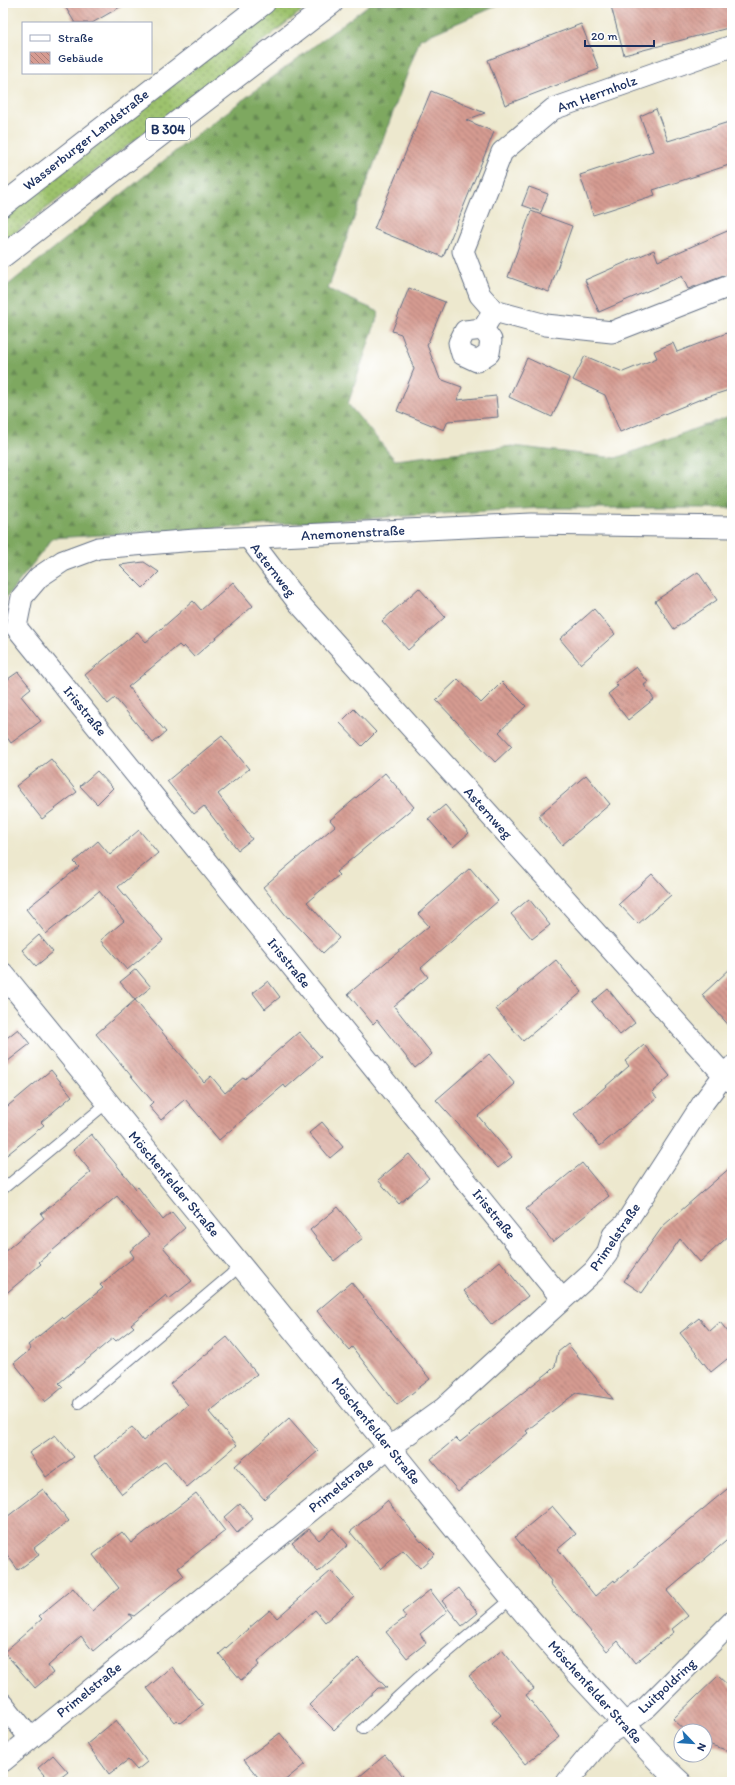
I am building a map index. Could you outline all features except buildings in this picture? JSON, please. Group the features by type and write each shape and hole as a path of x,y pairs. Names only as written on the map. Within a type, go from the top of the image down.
{"street":[{"name":"Wasserburger Landstraße","path":"3,205 264,3"},
{"name":"B 304","path":"3,256 332,3"},
{"name":"Am Herrnholz","path":"494,311 480,295 463,251 502,152 553,109 732,46"},
{"path":"483,329 494,311 546,325 612,332 732,285"},
{"name":"Anemonenstraße","path":"16,627 22,597 39,576 63,560 98,548 195,540 531,524 732,527"},
{"name":"Asternweg","path":"249,538 297,601 729,1075"},
{"name":"Irisstraße","path":"16,627 562,1298"},
{"name":"Möschenfelder Straße","path":"3,974 107,1103 241,1264 511,1599 586,1684 680,1782"},
{"name":"Primelstraße","path":"3,1761 389,1447 444,1408 562,1298 594,1271 607,1254 614,1235 625,1224 703,1103 729,1075"},
{"name":"Luitpoldring","path":"567,1782 606,1735 624,1724 646,1707 732,1622"},
{"path":"3,1704 30,1738"}],"lane":[{"path":"3,1190 107,1103"},
{"path":"79,1403 241,1264"},
{"path":"363,1729 425,1672 511,1599"}],"green space":[{"path":"279,3 312,3 3,242 3,217"},
{"path":"371,3 504,3 420,39 328,289 379,312 348,404 395,460 512,446 616,458 732,415 732,508 537,508 53,538 3,602 3,289 182,146"}]}
